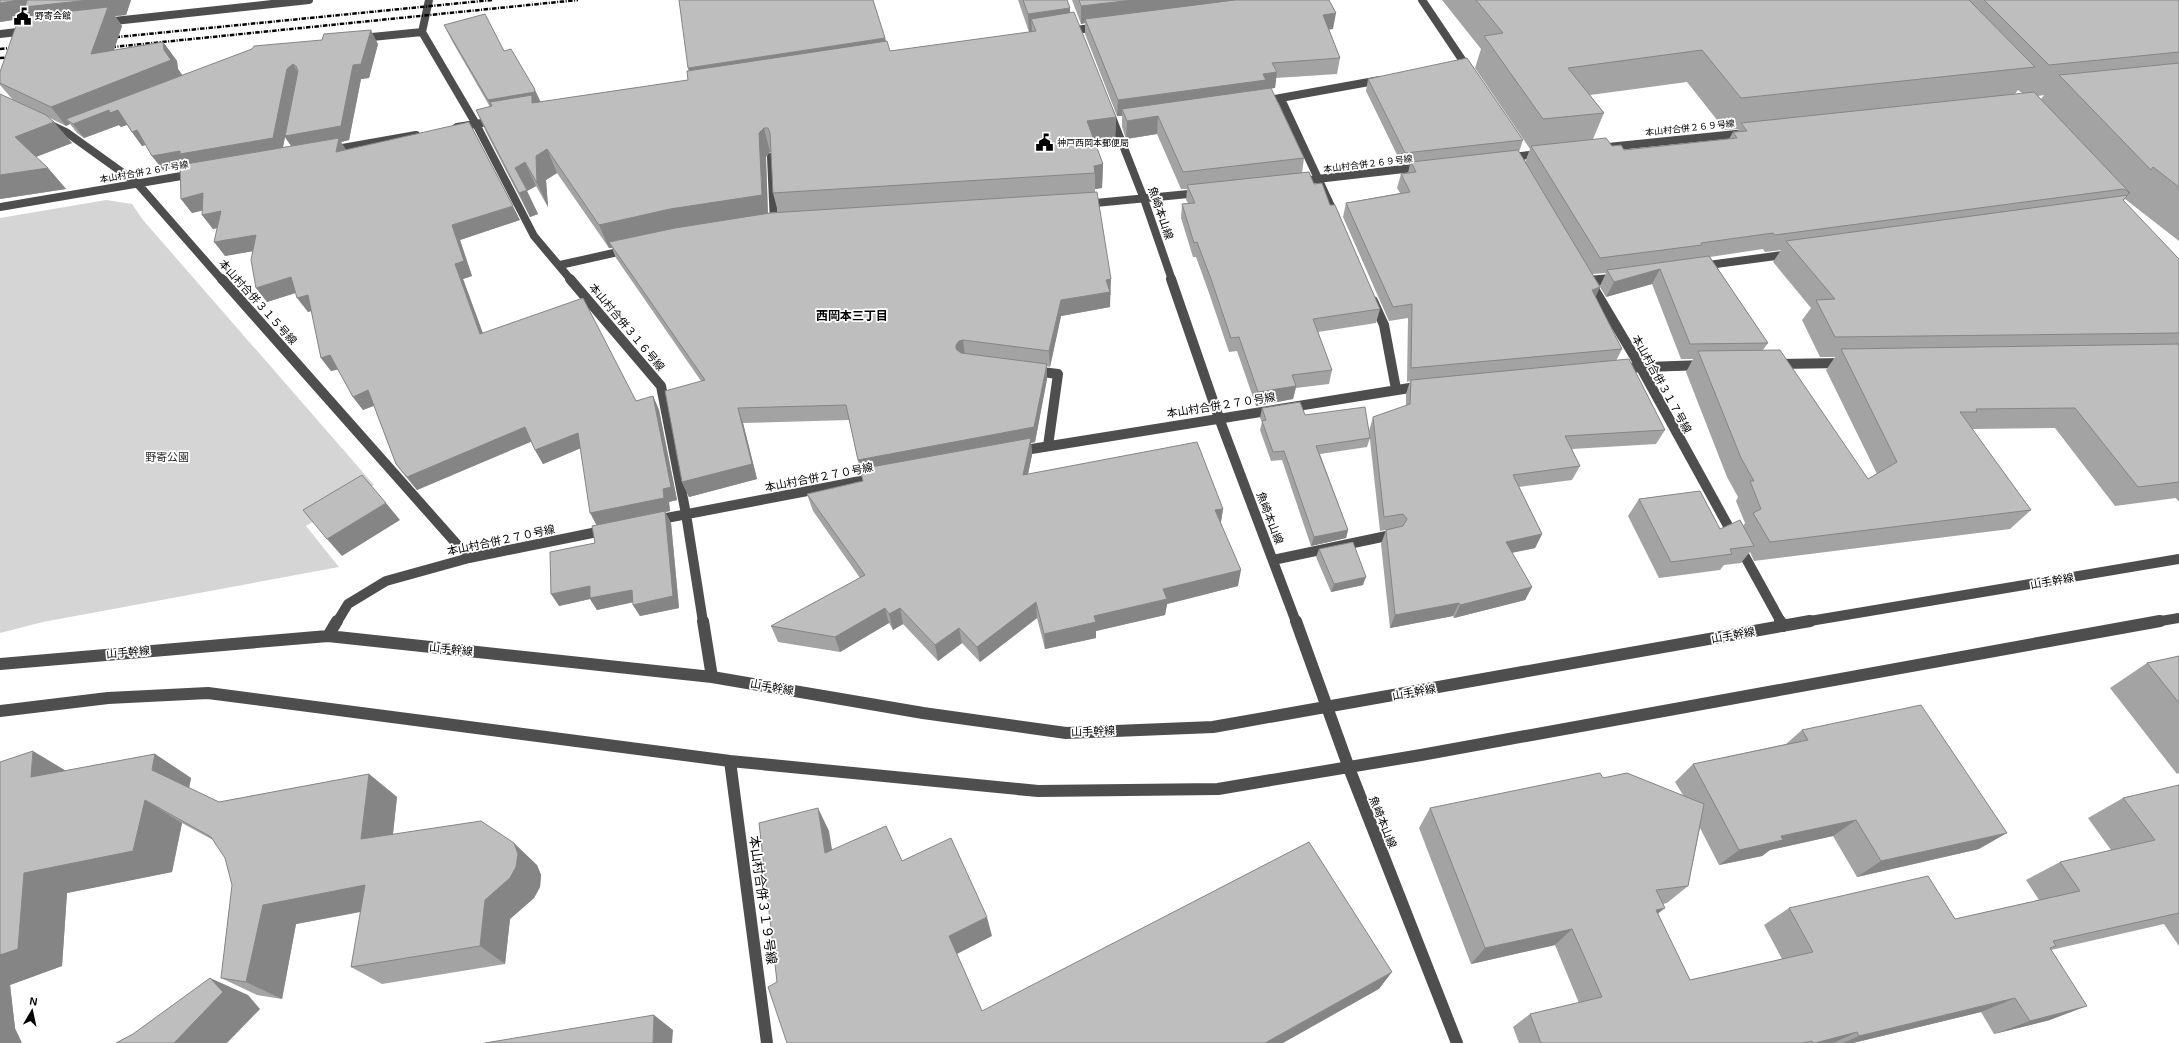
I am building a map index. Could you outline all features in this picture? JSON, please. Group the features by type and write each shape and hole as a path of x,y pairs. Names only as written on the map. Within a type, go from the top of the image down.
{"street":[{"path":"94,24 166,12 309,0"},
{"path":"352,40 422,32 429,0"},
{"path":"1422,0 1461,64 1474,76"},
{"path":"1062,32 1109,26"},
{"path":"0,34 31,31"},
{"name":"本山村合併３１６号線","path":"422,32 476,124 534,236 661,386 686,514 712,677"},
{"path":"1259,102 1388,78"},
{"path":"1281,99 1320,179 1339,223"},
{"name":"魚崎本山線","path":"1106,101 1118,122 1219,418 1328,707 1349,768 1457,1043"},
{"name":"本山村合併３１５号線","path":"40,119 66,132 137,183 469,558"},
{"path":"446,129 500,120"},
{"path":"66,132 75,129"},
{"name":"本山村合併２６９号線","path":"1598,148 1755,132"},
{"path":"325,150 424,133"},
{"path":"1499,158 1517,160 1525,152 1551,153"},
{"path":"771,157 774,223"},
{"name":"本山村合併２６９号線","path":"1289,183 1429,166"},
{"name":"本山村合併２６７号線","path":"0,208 204,172"},
{"path":"1075,204 1144,199 1205,192"},
{"path":"560,265 635,248"},
{"path":"1692,267 1802,252"},
{"name":"本山村合併３１７号線","path":"1629,276 1588,278 1640,366 1783,626"},
{"path":"1371,296 1384,325 1396,389"},
{"path":"1766,364 1854,363"},
{"path":"1608,369 1640,366 1711,365"},
{"path":"1026,370 1058,374 1048,446"},
{"name":"本山村合併２７０号線","path":"1009,453 1396,389 1435,385"},
{"name":"本山村合併２７０号線","path":"647,522 886,476"},
{"name":"本山村合併２７０号線","path":"328,636 348,604 386,581 469,558 616,528"},
{"path":"1273,560 1396,534"},
{"name":"山手幹線","path":"0,664 328,636 712,677 923,713 1066,733 1213,726 1783,626 2179,559"},
{"path":"0,711 108,698 208,693 730,761 1038,791 1218,789 1349,768 2179,618"},
{"name":"本山村合併３１９号線","path":"730,761 767,1043"}],"green space":[{"name":"野寄公園","path":"106,200 132,204 143,220 374,485 306,526 339,567 43,622 0,633 0,218"}],"building":[{"path":"0,0 19,0 0,3"},
{"path":"27,0 89,0 25,7"},
{"path":"679,0 873,0 885,38 688,68"},
{"path":"1023,0 1067,0 1070,8 1028,14"},
{"path":"1079,0 1133,0 1081,6"},
{"path":"1235,0 1329,0 1336,13 1323,15 1340,58 1272,63 1277,72 1263,74 1266,80 1118,100 1085,19"},
{"path":"1476,0 1969,0 2035,67 1741,98 1702,50 1568,68 1604,113 1543,119 1484,36 1503,33"},
{"path":"1984,0 2179,0 2179,52 2049,65"},
{"path":"108,7 91,54 163,42 164,50 171,60 51,107 0,83 0,72 19,17"},
{"path":"1074,12 1116,117 1087,121 1103,164 1094,166 1095,173 773,193 770,133 768,128 764,128 759,133 762,195 670,209 599,225 547,149 536,156 537,183 525,162 515,168 527,190 519,193 476,110 492,106 490,102 532,95 532,103 688,80 687,71 887,41 890,51 1036,31 1031,19"},
{"path":"485,14 504,51 511,49 535,92 488,100 444,25"},
{"path":"371,30 361,64 353,65 341,126 285,136 298,71 296,66 293,64 287,69 273,138 180,154 180,151 152,156 137,130 132,132 118,110 110,113 109,110 73,124 66,119 252,49 254,46 322,40 324,34"},
{"path":"1467,58 1523,140 1405,153 1368,79"},
{"path":"2179,63 2179,187 2153,167 2151,170 2059,75"},
{"path":"1271,88 1304,158 1183,172 1158,116 1127,121 1122,109"},
{"path":"2034,92 2130,193 2129,194 2128,191 2123,189 1775,235 1773,233 1701,243 1702,245 1600,258 1531,146 1606,138 1612,146 1621,145 1624,150 1737,138 1733,132 1747,131 1741,123"},
{"path":"0,94 46,115 54,122 15,137 48,168 0,175"},
{"path":"469,122 513,206 452,225 464,261 455,264 480,334 583,298 636,401 653,396 671,487 663,489 664,498 590,513 578,433 535,450 525,427 407,477 396,464 368,390 353,397 330,355 321,358 308,295 297,298 291,277 256,288 251,260 256,235 214,242 221,211 202,215 203,193 181,199 180,165 339,138 336,152"},
{"path":"1518,150 1600,287 1592,290 1622,349 1411,368 1412,304 1393,307 1346,203 1410,192 1401,174 1416,172 1411,162"},
{"path":"1309,172 1314,184 1322,183 1330,205 1335,205 1380,309 1313,319 1332,370 1292,375 1296,386 1258,392 1239,337 1231,338 1197,242 1194,243 1182,204 1195,203 1187,185"},
{"path":"1097,192 1111,279 1106,280 1110,292 1061,300 1049,351 963,340 959,341 956,345 956,349 961,353 1047,364 1034,427 858,460 846,405 738,408 752,464 682,482 665,391 705,380 609,242 675,228 770,213"},
{"path":"2128,195 2123,200 2179,259 2179,333 1835,337 1816,300 1835,299 1786,241"},
{"path":"1709,256 1768,343 1690,344 1660,269 1614,282 1607,270"},
{"path":"2179,344 2179,482 2138,487 2075,408 1976,409 1977,412 1960,412 2031,510 1770,542 1753,513 1761,509 1750,481 1754,481 1741,458 1698,351 1780,350 1868,479 1897,462 1841,349"},
{"path":"1629,359 1665,430 1565,436 1580,466 1513,475 1542,534 1506,542 1532,587 1460,605 1459,603 1395,615 1386,530 1403,526 1407,519 1403,514 1384,517 1373,417 1410,404 1411,380"},
{"path":"1300,402 1305,415 1365,407 1370,438 1316,446 1348,530 1314,537 1284,451 1273,452 1262,421 1266,420 1262,408"},
{"path":"1031,438 1023,475 1197,442 1223,509 1215,510 1241,570 1163,589 1167,599 1094,616 1096,622 1044,634 1036,602 977,647 959,628 935,645 900,608 889,614 885,608 835,637 771,626 865,575 807,494 863,481 860,469"},
{"path":"362,475 386,503 327,539 303,510"},
{"path":"1700,491 1720,529 1740,520 1754,546 1730,549 1732,554 1671,562 1639,499"},
{"path":"665,511 673,596 633,605 632,590 590,598 590,586 551,594 550,552 595,543 592,526"},
{"path":"1353,542 1366,577 1334,584 1319,549"},
{"path":"2179,656 2179,703 2147,663"},
{"path":"1921,705 2007,833 1881,861 1856,820 1781,836 1783,840 1739,850 1693,764 1808,740 1802,730"},
{"path":"33,751 31,777 155,754 152,770 219,802 369,774 361,839 481,821 514,843 518,854 516,867 510,878 485,900 480,946 351,967 365,885 263,905 246,982 221,978 232,885 225,858 211,837 145,800 133,851 24,873 18,949 0,955 0,762"},
{"path":"1600,773 1603,778 1627,773 1704,804 1688,886 1656,890 1665,908 1656,910 1690,980 1813,952 1789,908 1928,876 1955,919 2080,891 2060,862 2155,840 2123,798 2179,785 2179,913 2053,941 2056,946 2050,948 2087,1006 2030,1021 2015,998 1859,1036 1857,1032 1815,1043 1812,1041 1802,1043 1541,1043 1530,1014 1602,997 1572,929 1485,948 1430,808"},
{"path":"818,808 825,853 886,826 902,861 951,838 987,917 949,936 982,1011 1309,842 1392,972 1265,1043 787,1043 768,987 777,982 759,823"},
{"path":"210,978 223,992 174,1043 116,1043 133,1034"},
{"path":"654,1015 653,1043 485,1043"}],"railway":[{"path":"107,38 492,0"},
{"path":"103,48 578,0"},
{"path":"0,49 20,47"},
{"path":"0,58 15,57"}],"place":[{"name":"野寄会館","path":"22,16"},
{"name":"神戸西岡本郵便局","path":"1044,143"}],"district":[{"name":"西岡本三丁目","path":"852,316"}]}
